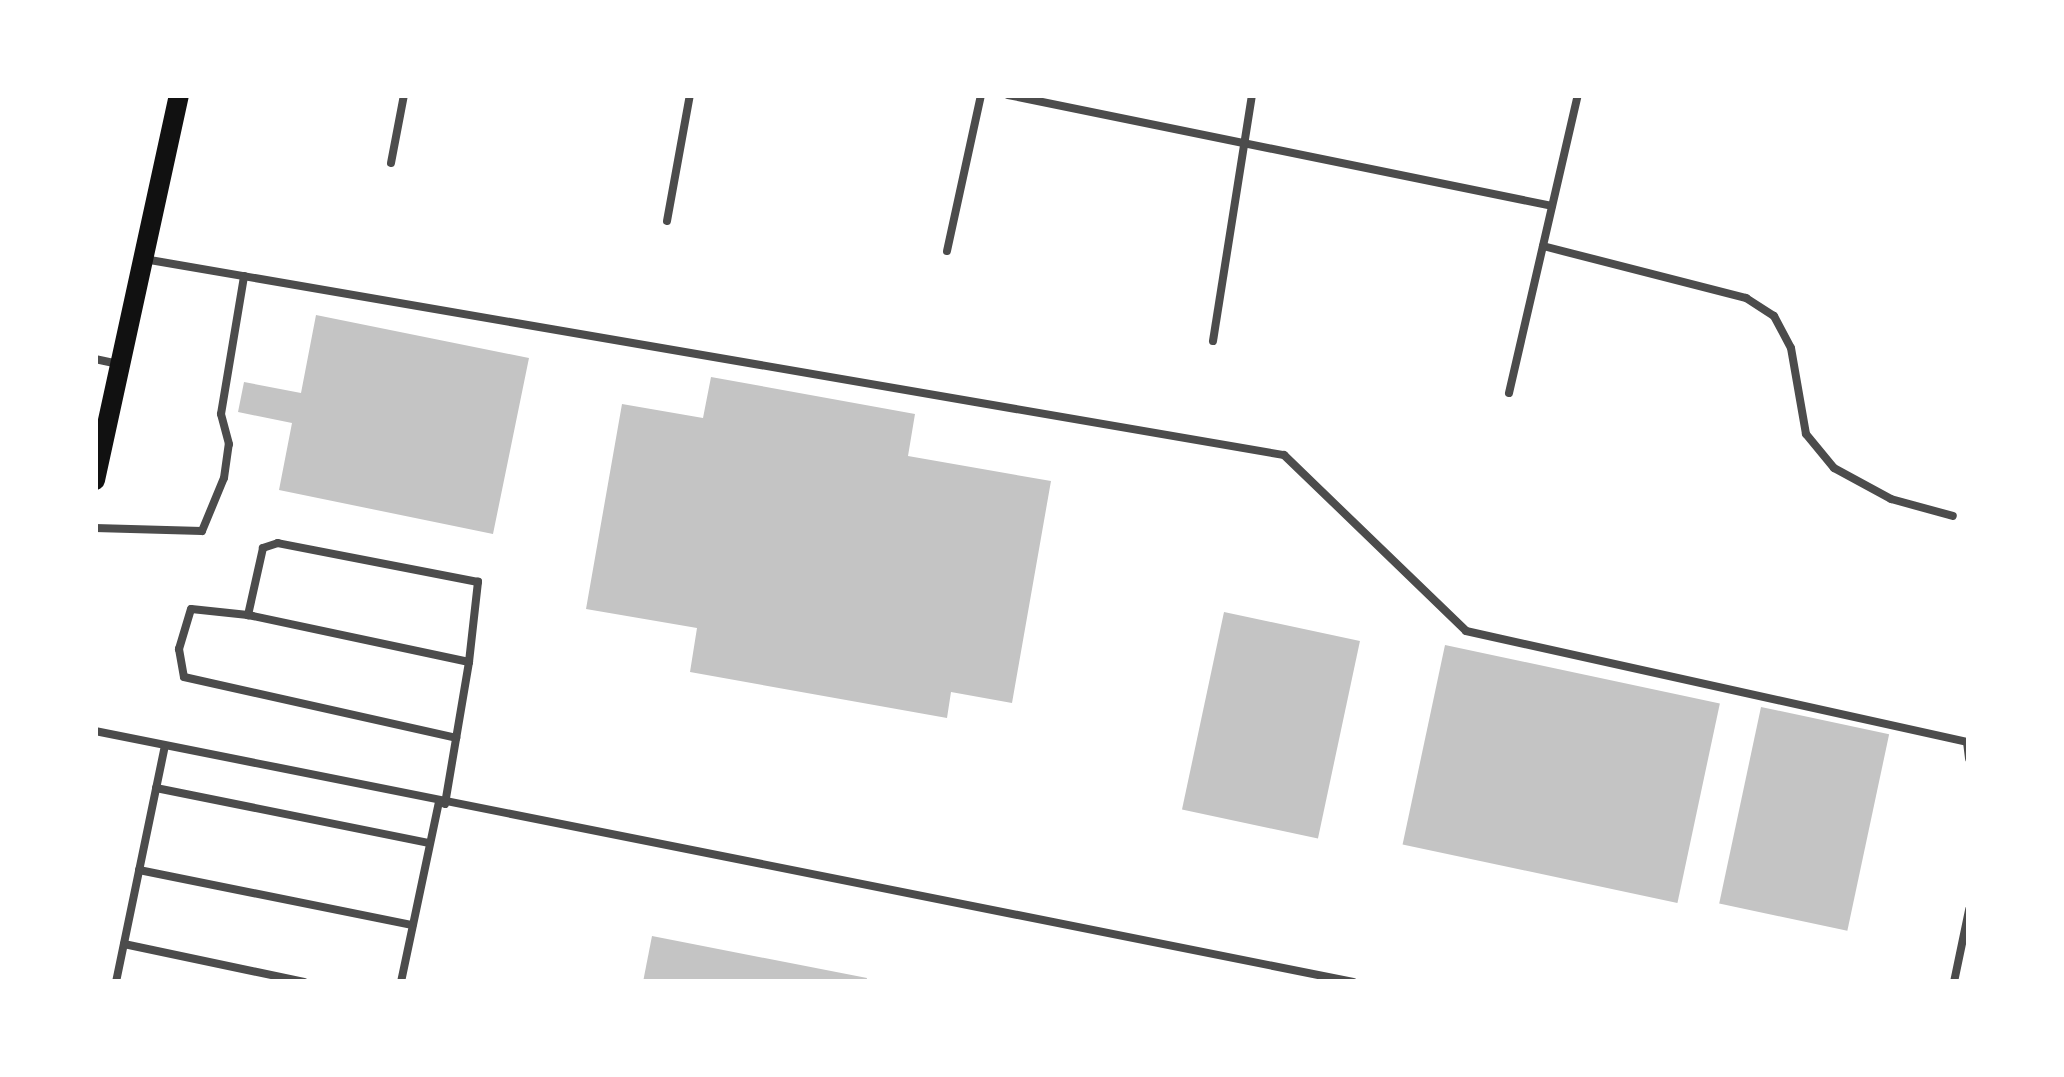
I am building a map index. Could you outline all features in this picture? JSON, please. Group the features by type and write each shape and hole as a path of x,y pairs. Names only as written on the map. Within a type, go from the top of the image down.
{"main road":[{"path":"95,480 140,258 179,95"}],"lane":[{"path":"391,164 404,95"},
{"path":"667,222 690,95"},
{"path":"947,251 981,95"},
{"path":"1008,95 1552,206"},
{"path":"1212,341 1252,95"},
{"path":"1509,393 1578,95"},
{"path":"1543,246 1718,286 1774,316 1791,348 1806,434 1834,468 1891,499 1954,516"},
{"path":"140,258 1284,456 1466,631 1967,742 1969,759"},
{"path":"95,528 202,531 224,478 228,444 221,414 244,276"},
{"path":"95,359 118,364"},
{"path":"248,615 258,560 269,543 464,575 480,589 456,738 401,982"},
{"path":"456,738 184,676 179,649 192,609 248,615 469,662"},
{"path":"95,731 1354,982"},
{"path":"116,982 165,746"},
{"path":"156,788 430,842"},
{"path":"139,870 413,924"},
{"path":"1954,982 1969,910"},
{"path":"124,944 304,982"}],"building":[{"path":"316,315 529,358 493,534 279,490 292,423 238,412 244,382 301,393"},
{"path":"711,377 915,414 908,456 1051,481 1012,703 951,692 947,718 690,672 697,628 586,609 622,404 703,418"},
{"path":"1224,612 1360,641 1318,838 1182,810"},
{"path":"1445,645 1720,703 1677,903 1403,845"},
{"path":"1761,707 1889,734 1847,931 1719,904"},
{"path":"652,936 867,978 866,982 643,982"}]}
